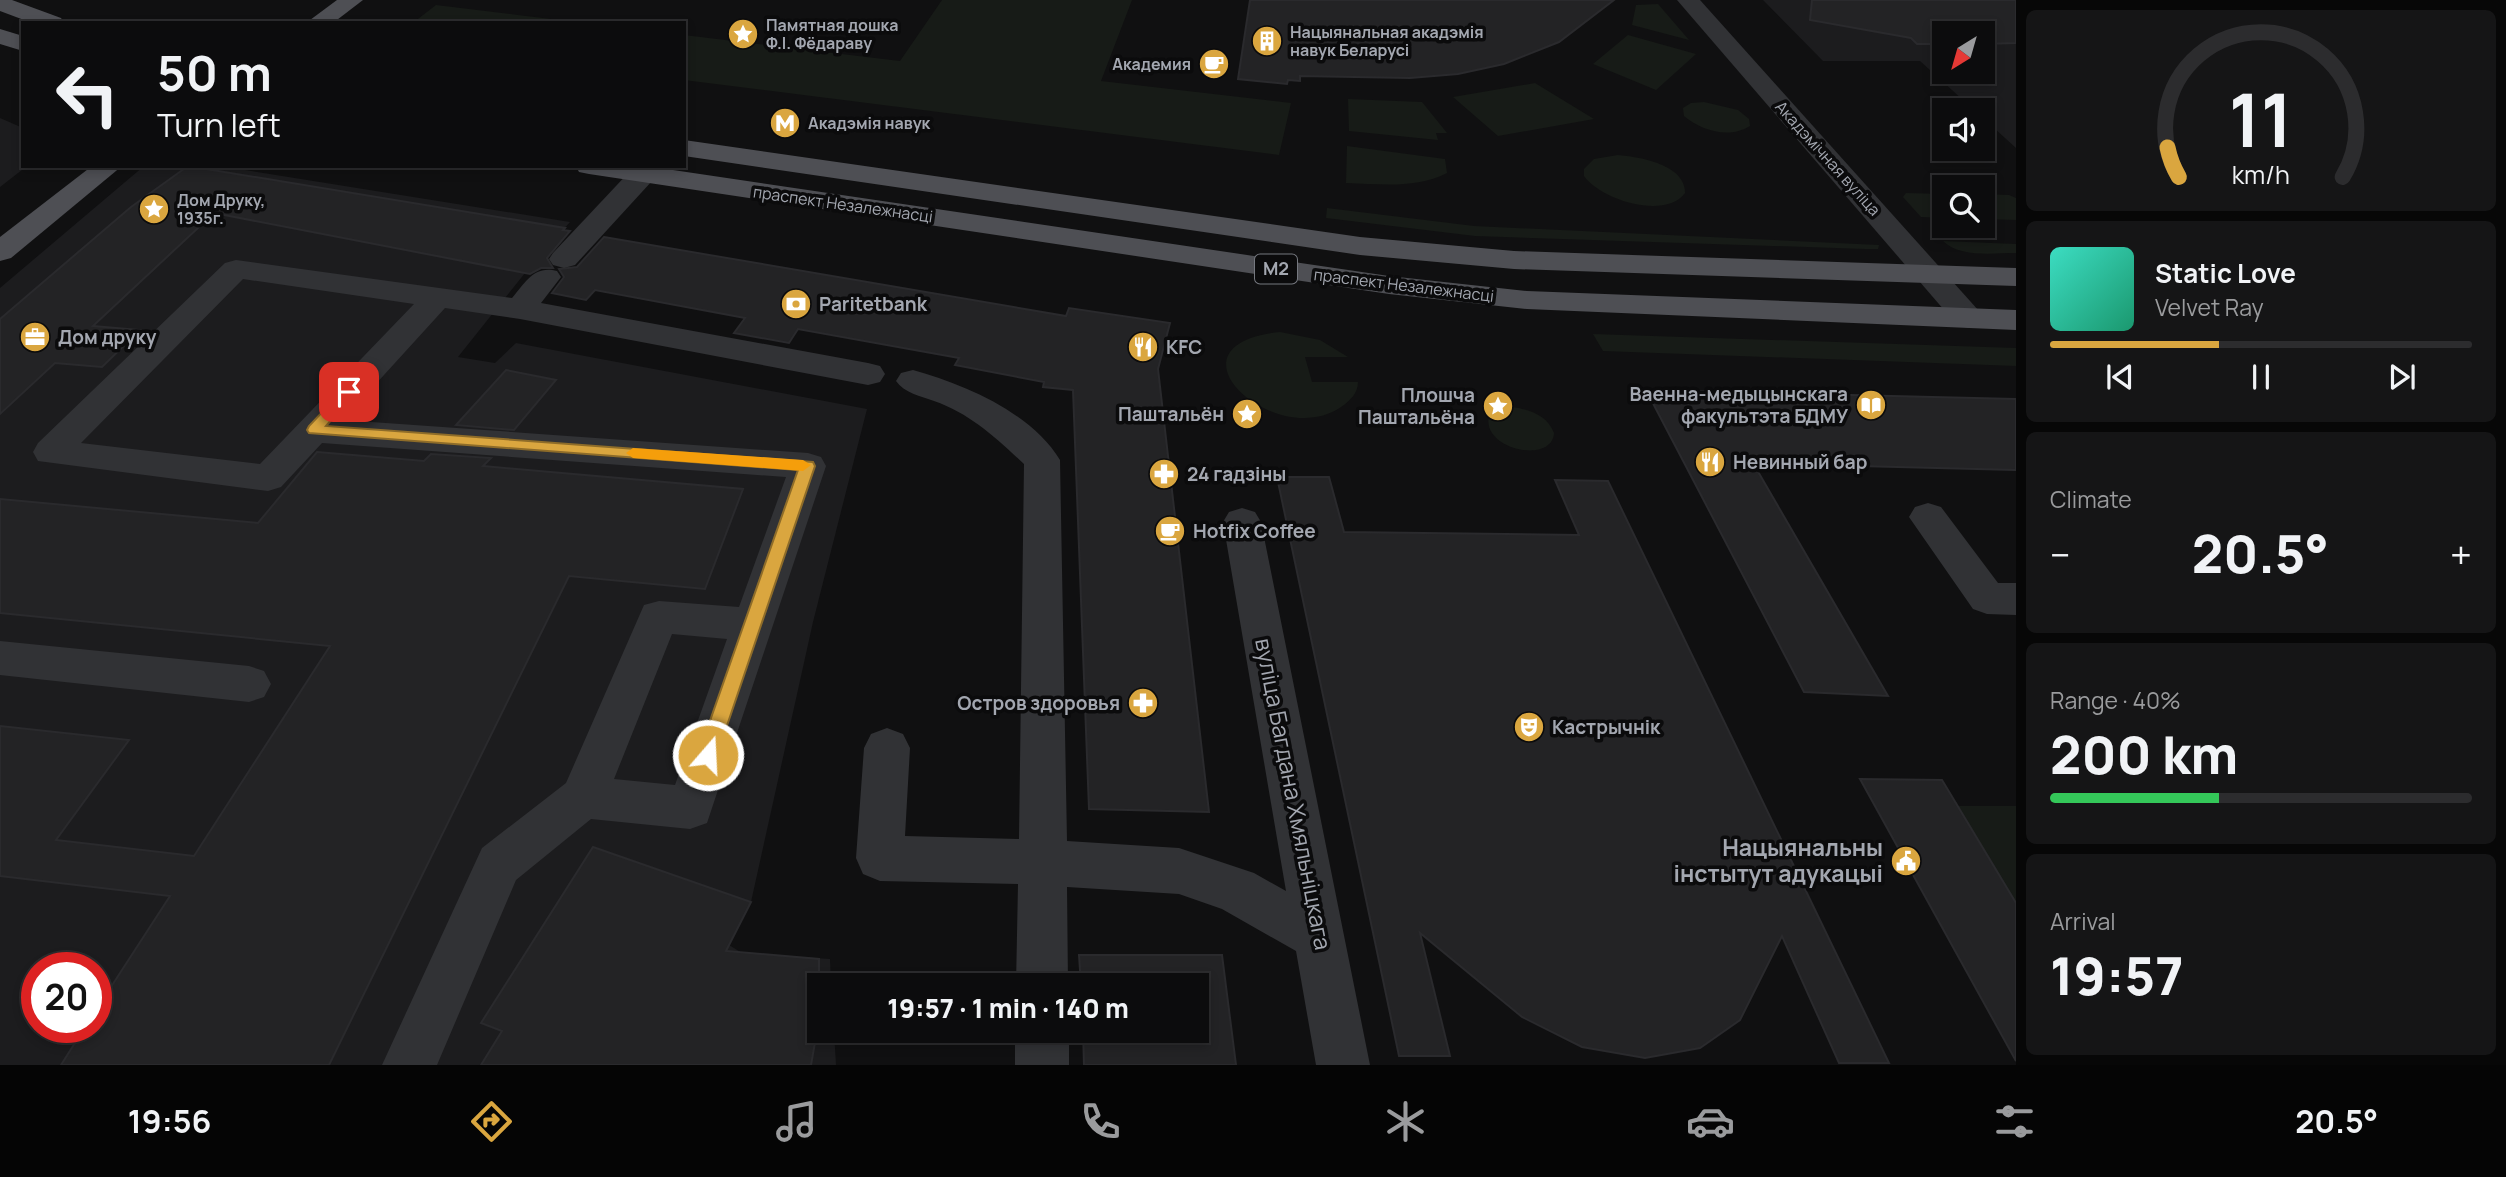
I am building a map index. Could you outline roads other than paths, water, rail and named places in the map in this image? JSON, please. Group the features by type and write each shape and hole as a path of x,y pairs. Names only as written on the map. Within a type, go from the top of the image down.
{"main road":[{"path":"320,21 352,0"},
{"path":"0,3 47,21"},
{"path":"0,36 21,43"},
{"name":"праспект Незалежнасці","path":"686,148 1360,246 1514,260 2016,277"},
{"path":"0,252 105,168"},
{"name":"праспект Незалежнасці","path":"601,168 1430,290 1527,300 2016,320"}],"street":[{"name":"Акадэмічная вуліца","path":"1688,0 1968,318"},
{"path":"520,309 642,175"},
{"path":"438,297 268,478 51,452 236,270 438,297 520,309 868,374"},
{"path":"913,381 958,397 997,418 1042,460 1042,973"},
{"path":"314,430 808,466 690,808 583,797"},
{"path":"1928,517 1987,598 2016,599"},
{"name":"вуліца Багдана Хмяльніцкага","path":"1242,522 1343,1065"},
{"path":"409,1065 499,864 583,797 659,617 753,625"},
{"path":"0,658 249,684"},
{"path":"887,748 880,858 1041,862 1180,871 1236,890 1320,937"},
{"path":"1042,1043 1042,1065"}],"place":[{"name":"Памятная дошка Ф.І. Фёдараву","path":"743,34"},
{"name":"Нацыянальная акадэмія навук Беларусі","path":"1267,41"},
{"name":"Академия","path":"1214,64"},
{"name":"Акадэмія навук","path":"785,123"},
{"name":"Дом Друку, 1935г.","path":"154,209"},
{"name":"Paritetbank","path":"796,304"},
{"name":"Дом друку","path":"35,337"},
{"name":"KFC","path":"1143,347"},
{"name":"Ваенна-медыцынскага факультэта БДМУ","path":"1871,405"},
{"name":"Плошча Паштальёна","path":"1498,406"},
{"name":"Паштальён","path":"1247,414"},
{"name":"Невинный бар","path":"1710,462"},
{"name":"24 гадзіны","path":"1164,474"},
{"name":"Hotfix Coffee","path":"1170,531"},
{"name":"Остров здоровья","path":"1143,703"},
{"name":"Кастрычнік","path":"1529,727"},
{"name":"Нацыянальны інстытут адукацыі","path":"1906,861"}]}
